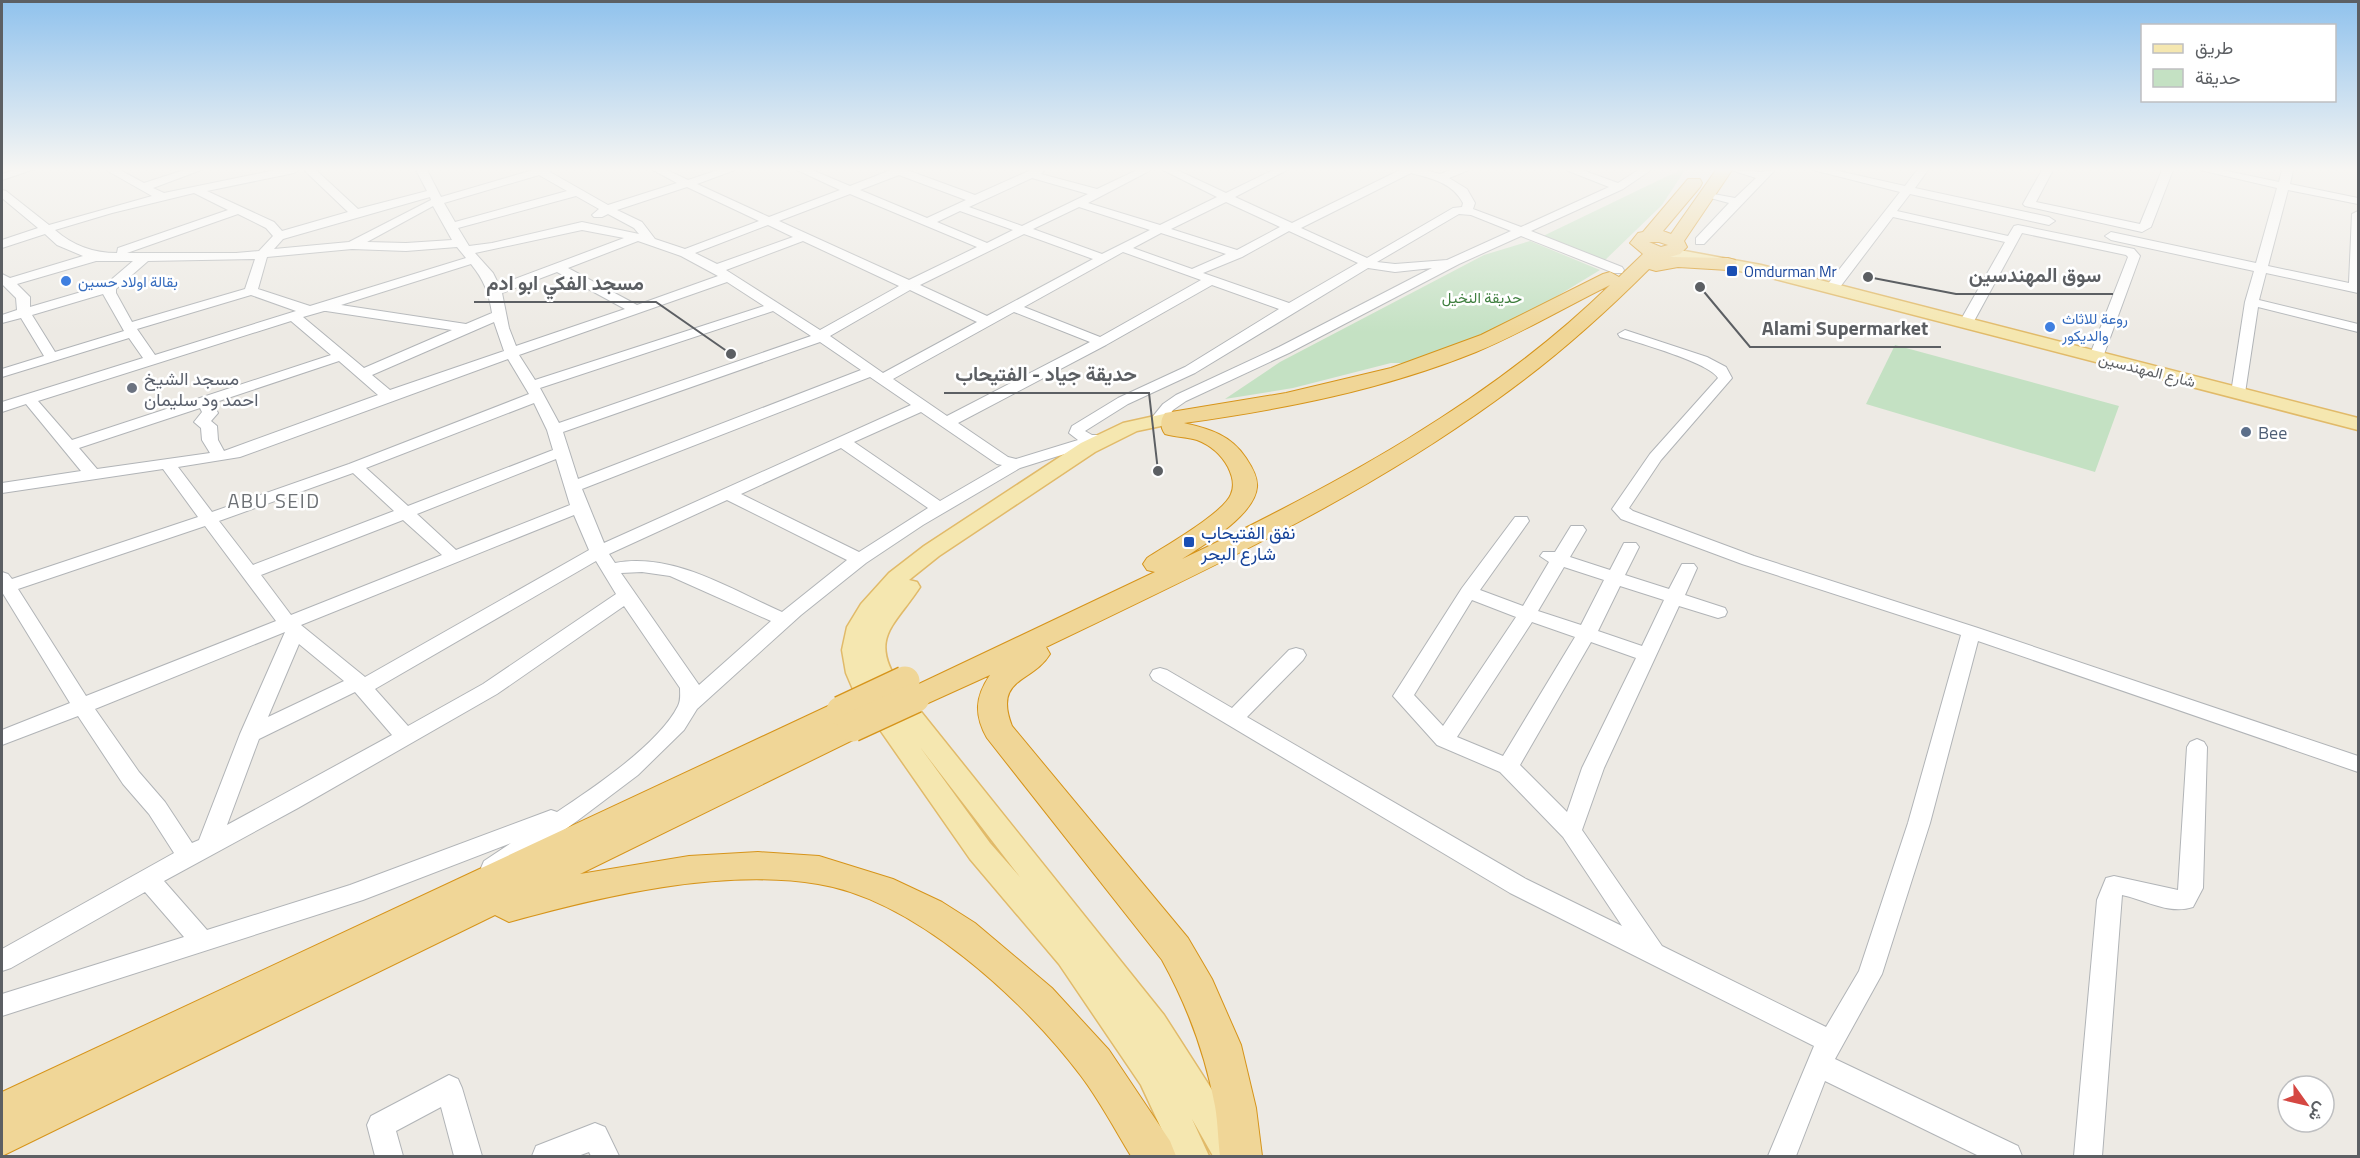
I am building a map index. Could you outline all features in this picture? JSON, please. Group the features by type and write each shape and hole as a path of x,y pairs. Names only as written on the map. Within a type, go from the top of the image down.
{"highway":[{"path":"1660,245 1672,224"},
{"path":"910,690 1329,477 1427,419 1542,338 1685,224"},
{"path":"1687,224 1700,241 1733,263"},
{"path":"1168,422 1331,389 1446,357 1509,330 1622,273 1678,261 1733,263"},
{"path":"2,1112 450,909 847,719 1134,593 1273,525 1350,484 1415,444 1539,360 1586,321 1622,273"},
{"path":"1156,564 1236,508 1245,491 1244,475 1228,448 1198,433 1168,422"},
{"path":"1134,593 1009,673 996,686 993,694 995,724 1014,751 1175,949 1199,992 1221,1045 1236,1108 1241,1156"},
{"path":"2,1136 450,909 689,870 758,866 819,870 881,889 929,912 962,934 1039,1000 1095,1063 1155,1156"}],"main road":[{"name":"شارع المهندسين","path":"1660,245 2358,424"},
{"path":"1168,422 1135,426 1101,438 1017,494 904,574 871,608 858,627 854,643 855,665 864,688 980,851 1070,955 1153,1074 1192,1156"},
{"path":"1168,422 1106,448 1028,498 929,569 899,597 883,620 877,633 873,657 893,694 1153,1025 1213,1122 1231,1156"}],"street":[{"path":"40,224 61,242 101,257 262,255 352,245 468,251"},
{"path":"2,244 63,224"},
{"path":"5,281 101,257 198,224"},
{"path":"268,224 279,236"},
{"path":"250,291 262,255 279,236 319,224"},
{"path":"352,245 390,224"},
{"path":"459,224 452,226 488,276 495,291 498,315 512,354 555,430 579,507 599,552 655,639 682,673 690,687 690,704"},
{"path":"2,407 315,309 468,251 585,224"},
{"path":"636,224 646,231 652,241"},
{"path":"685,253 759,224"},
{"path":"777,224 987,321"},
{"path":"932,224 987,247"},
{"path":"1006,224 1102,258"},
{"path":"555,430 821,337 910,285 1034,224"},
{"path":"1144,224 1238,254"},
{"path":"573,487 876,376 987,321 1102,258 1170,224"},
{"path":"1283,224 1369,263 1395,268 1455,261"},
{"path":"1192,273 1238,254 1296,224"},
{"path":"1101,438 1077,433 1077,429 1124,401 1190,370 1431,224"},
{"path":"1500,224 1622,273"},
{"path":"1168,422 1168,407 1180,398 1284,350 1455,261 1537,224"},
{"path":"1700,241 1716,224"},
{"path":"1832,288 1881,224"},
{"path":"1939,224 2011,240"},
{"path":"2043,233 2048,224"},
{"path":"2083,236 2091,224"},
{"path":"2126,224 2145,227 2146,224"},
{"path":"2238,393 2252,302 2274,224"},
{"path":"1966,323 2011,240 2020,229 2083,236 2357,289 2358,224"},
{"path":"582,226 652,241 685,253 722,273 821,337 1003,461 1016,464"},
{"path":"2083,236 2134,254 2096,357"},
{"path":"495,291 638,237"},
{"path":"2,488 220,457 269,442 388,396 635,309 803,237"},
{"path":"1122,248 1290,308"},
{"path":"2,319 110,288 146,256"},
{"path":"558,267 635,309"},
{"path":"946,423 1101,342 1211,280"},
{"path":"5,281 23,297 24,312 52,358"},
{"path":"110,288 109,293 152,360"},
{"path":"2,373 250,291 315,309 466,328"},
{"path":"2252,302 2358,327"},
{"path":"198,850 131,778 82,706 4,582 207,520 355,467 535,391 773,307"},
{"path":"1012,307 1101,342"},
{"path":"362,374 498,315"},
{"path":"294,316 388,396"},
{"path":"1624,334 1702,360 1720,370 1725,378 1666,443 1631,489 1620,509 1627,515 1748,560 1971,632 2358,764"},
{"path":"69,446 341,357"},
{"path":"28,398 93,475"},
{"path":"205,401 210,412 202,422 208,426 210,440 220,457"},
{"path":"250,734 360,684 599,552 921,406"},
{"path":"450,909 651,752 677,726 690,704 784,620 860,559 940,508 1016,464 1033,461 1101,438"},
{"path":"841,441 940,508"},
{"path":"250,573 561,452"},
{"path":"167,464 207,520 291,628 360,684 405,738"},
{"path":"355,467 453,556"},
{"path":"728,494 860,559"},
{"path":"2,738 291,628 453,556 579,507"},
{"path":"1521,521 1468,592 1403,696 1444,740 1508,766 1572,831 1655,955"},
{"path":"1444,740 1527,615 1552,557 1577,530"},
{"path":"1508,766 1587,633 1630,547"},
{"path":"1552,557 1718,612"},
{"path":"609,570 628,565 659,567 676,572 784,620"},
{"path":"1572,831 1593,768 1688,568"},
{"path":"1468,592 1527,615 1648,655"},
{"path":"2,961 147,878 405,738 518,672 626,596"},
{"path":"198,850 250,734 291,628"},
{"path":"1782,1156 1824,1053 1870,974 1918,824 1971,632"},
{"path":"1233,719 1296,655"},
{"path":"1160,675 1518,886 1655,955 2008,1156"},
{"path":"2088,1156 2109,900 2114,885 2127,885 2169,901 2185,900 2191,888 2196,747"},
{"path":"2,1005 355,892 576,810"},
{"path":"147,878 202,941"},
{"path":"389,1156 381,1125 449,1088 468,1156"},
{"path":"546,1156 595,1136 605,1156"}],"green space":[{"path":"1568,224 1642,224 1603,262 1539,238"},
{"name":"حديقة النخيل","path":"1530,241 1600,270 1516,321 1414,363 1391,363 1293,388 1225,399 1280,362 1484,255"},
{"path":"1895,345 2119,406 2095,472 1866,404"}],"place":[{"name":"Omdurman Mr","path":"1732,271"},
{"name":"سوق المهندسين","path":"1868,277"},
{"name":"بقالة اولاد حسين","path":"66,281"},
{"name":"Alami Supermarket","path":"1700,287"},
{"name":"روعة للاثاث والديكور","path":"2050,327"},
{"name":"مسجد الفكي ابو ادم","path":"731,354"},
{"name":"مسجد الشيخ احمد ود سليمان","path":"132,388"},
{"name":"Bee","path":"2246,432"},
{"name":"حديقة جياد - الفتيحاب","path":"1158,471"},
{"name":"نفق الفتيحاب شارع البحر","path":"1189,542"}],"district":[{"name":"ABU SEID","path":"274,500"}]}
